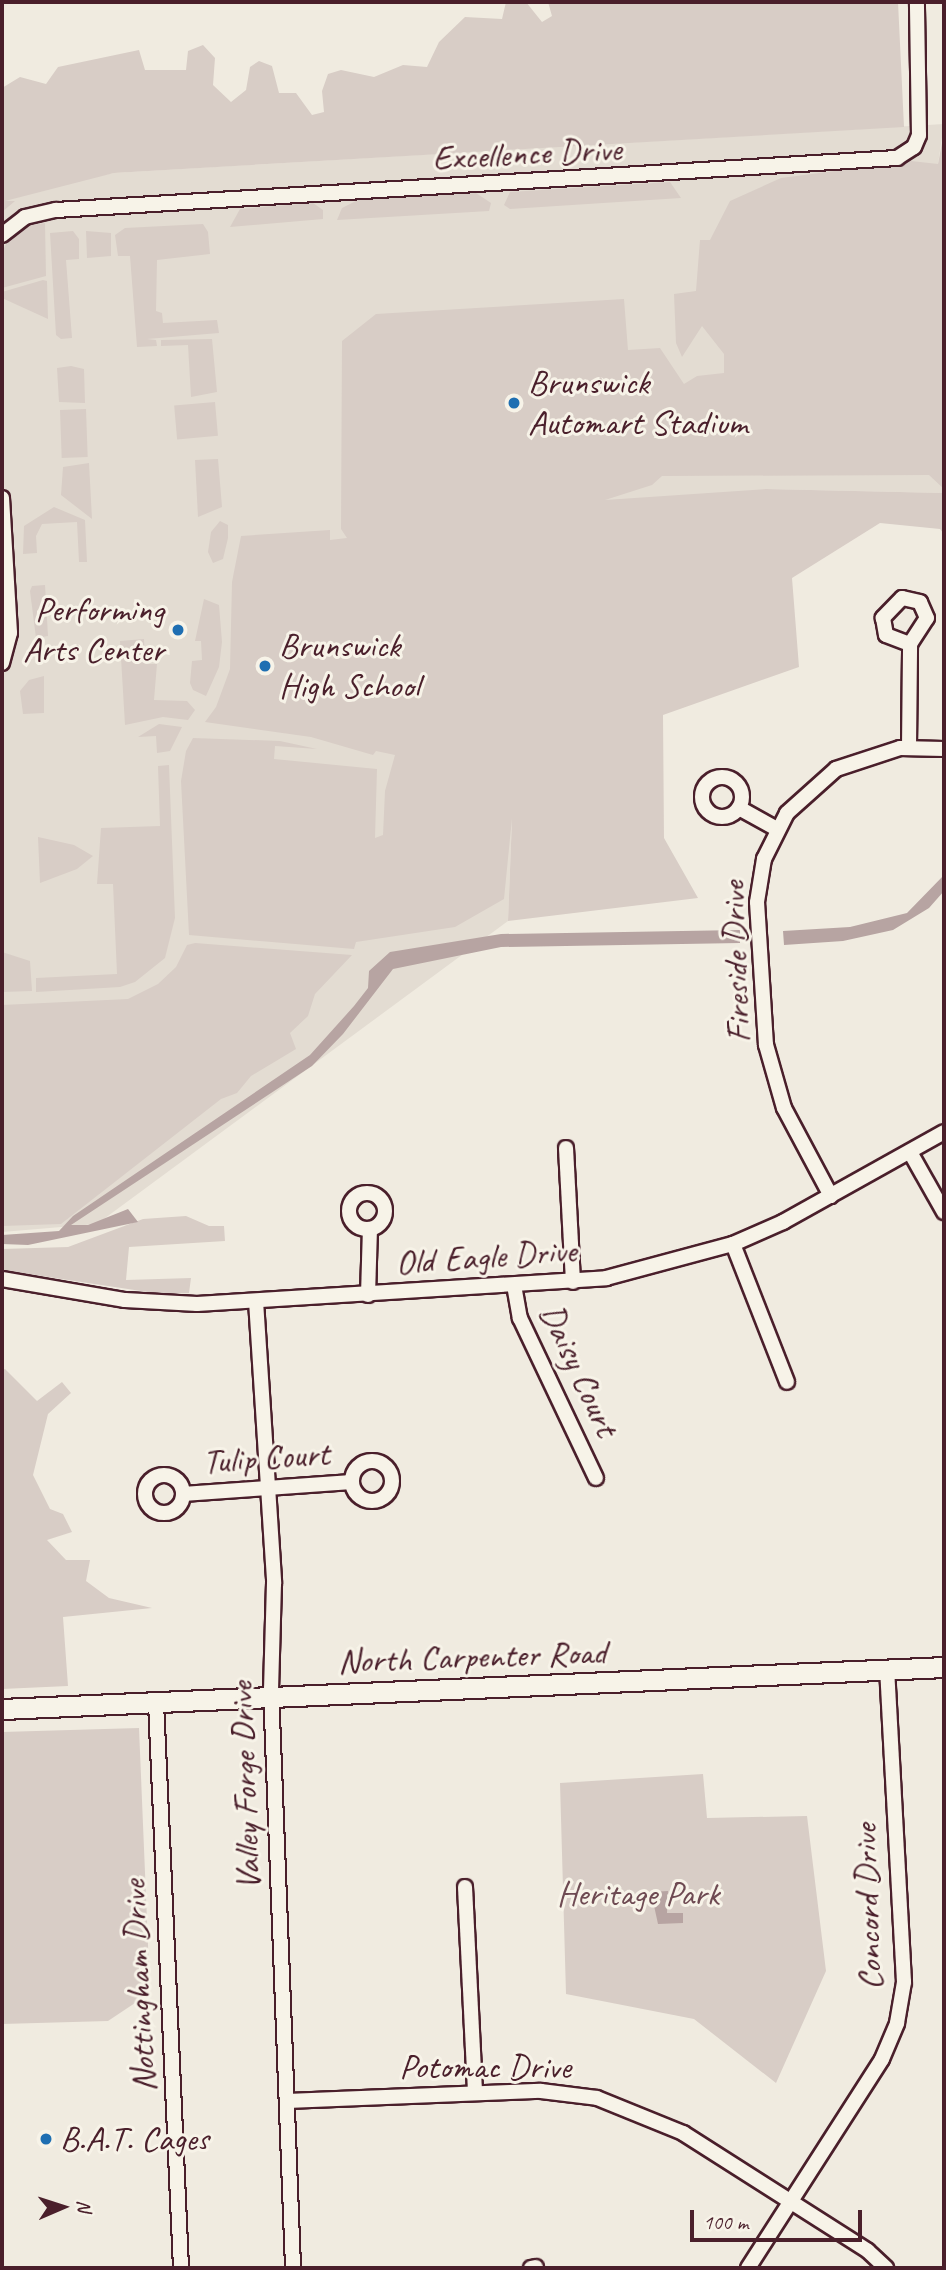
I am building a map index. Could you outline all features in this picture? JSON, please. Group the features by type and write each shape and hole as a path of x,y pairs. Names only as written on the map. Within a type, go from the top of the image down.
{"street":[{"name":"Excellence Drive","path":"2,235 25,217 56,210 897,158 914,147 919,135 917,2"},
{"path":"2,498 10,633 2,663"},
{"path":"909,747 910,644"},
{"name":"Fireside Drive","path":"831,1196 784,1108 766,1045 757,902 764,859 777,829 802,796 836,769 877,752 909,747 944,749"},
{"path":"739,808 777,829"},
{"name":"Old Eagle Drive","path":"2,1279 161,1303 256,1301 573,1282 649,1269 733,1244 831,1196 944,1132"},
{"path":"566,1148 573,1282"},
{"path":"910,1152 944,1212"},
{"path":"368,1295 370,1229"},
{"path":"733,1244 787,1382"},
{"name":"Daisy Court","path":"514,1286 520,1318 596,1478"},
{"name":"Valley Forge Drive","path":"256,1301 274,1583 272,1698 293,2268"},
{"name":"Tulip Court","path":"183,1494 352,1482"},
{"name":"North Carpenter Road","path":"2,1709 944,1667"},
{"name":"Concord Drive","path":"748,2268 882,2059 902,2004 887,1669"},
{"name":"Nottingham Drive","path":"156,1702 181,2268"},
{"path":"466,1887 475,2093"},
{"name":"Potomac Drive","path":"287,2101 475,2093 572,2093 626,2106 682,2133 868,2251 886,2268"}],"shaded area":[{"name":"Brunswick High School","path":"944,124 938,164 944,493 766,489 600,534 517,687 508,921 97,1224 2,1232 2,195 114,173"},
{"path":"944,875 944,891 929,908 893,930 843,941 784,945 783,931 850,927 907,913"},
{"path":"740,930 740,943 501,947 393,969 343,1034 312,1066 71,1225 88,1225 128,1209 138,1222 28,1245 2,1244 2,1235 59,1231 73,1216 310,1055 368,988 369,971 390,952 501,934"},
{"path":"668,1891 667,1913 683,1913 683,1923 658,1924 651,1892"}],"green space":[{"path":"506,2 526,2 542,22 552,16 548,2 898,2 904,127 114,173 5,201 15,201 2,212 2,88 20,77 46,84 58,67 139,50 145,70 186,70 188,51 203,45 215,58 213,85 231,102 246,90 250,67 259,61 272,66 279,93 296,93 312,115 324,112 322,91 328,74 341,70 374,77 403,65 427,67 439,42 465,17 502,19"},
{"path":"944,132 944,489 929,475 662,476 652,485 605,500 766,489 944,493 944,534 940,529 880,523 792,578 799,667 663,715 664,838 698,898 508,921 512,818 504,899 455,927 356,942 354,949 189,935 181,781 186,751 193,738 280,741 317,749 275,746 274,759 377,769 375,838 383,835 385,791 395,755 376,751 373,755 311,737 205,722 216,707 230,669 232,582 241,536 330,530 330,540 347,538 341,529 342,341 376,314 624,299 628,350 660,348 684,384 697,376 724,373 724,354 702,326 682,357 676,343 674,294 696,291 700,240 710,240 730,201 781,178 911,161 938,164"},
{"path":"670,182 681,198 510,209 504,205 510,192"},
{"path":"476,193 491,203 489,211 337,220 342,208 358,200"},
{"path":"313,203 323,210 323,219 230,227 240,209"},
{"path":"45,223 46,276 2,288 2,252 9,238 21,227"},
{"path":"203,224 208,232 210,254 157,260 156,311 162,313 163,323 217,320 219,333 147,339 156,340 157,346 137,347 130,256 118,256 115,235 125,228"},
{"path":"73,231 79,239 79,259 66,260 72,338 61,339 56,335 50,233"},
{"path":"86,231 111,233 111,256 87,258"},
{"path":"47,281 48,319 2,298 2,292"},
{"path":"212,339 217,392 191,397 188,345 161,346 161,340"},
{"path":"71,366 84,369 85,403 59,402 57,368"},
{"path":"215,402 218,436 177,439 174,406"},
{"path":"86,409 88,457 62,458 60,410"},
{"path":"218,459 222,507 198,517 195,460"},
{"path":"89,463 92,519 61,495 63,467"},
{"path":"54,507 85,520 87,562 79,562 77,522 42,524 36,536 37,553 23,554 24,526"},
{"path":"220,521 228,525 228,538 223,559 213,563 208,552 211,532"},
{"path":"45,585 48,636 36,638 30,591 32,586"},
{"path":"204,599 219,605 222,642 219,667 206,696 193,690 190,683 192,661 202,660 201,641 195,641"},
{"path":"144,639 145,664 157,664 154,700 187,701 195,710 188,720 163,717 125,725 120,641"},
{"path":"44,676 44,713 23,714 20,691 29,680"},
{"path":"159,724 182,727 170,751 157,753 156,736 138,737"},
{"path":"169,765 175,918 165,958 135,982 120,987 36,992 36,978 117,974 113,884 97,884 101,828 160,826 158,766"},
{"path":"38,837 74,845 93,856 77,869 40,883"},
{"path":"195,943 352,955 315,994 308,1016 290,1033 296,1049 251,1076 237,1093 221,1099 61,1224 2,1226 2,1005 128,999 158,984 176,967 187,945"},
{"path":"2,952 30,961 32,991 2,992"},
{"path":"186,1216 209,1226 224,1226 225,1241 129,1247 126,1280 191,1278 189,1293 161,1294 2,1270 2,1249 68,1247 143,1219"},
{"path":"5,1369 37,1401 62,1382 71,1393 48,1414 33,1475 50,1509 63,1514 72,1532 47,1540 66,1560 90,1560 86,1581 109,1598 152,1608 63,1617 68,1686 2,1689 2,1370"},
{"path":"139,1728 150,1993 108,2021 2,2024 2,1732"},
{"name":"Heritage Park","path":"703,1774 707,1818 807,1816 826,1971 776,2083 694,2019 566,1994 560,1783"}],"place":[{"name":"Brunswick Automart Stadium","path":"514,403"},
{"name":"Performing Arts Center","path":"178,630"},
{"name":"Brunswick High School","path":"265,666"},
{"name":"B.A.T. Cages","path":"46,2139"}]}
